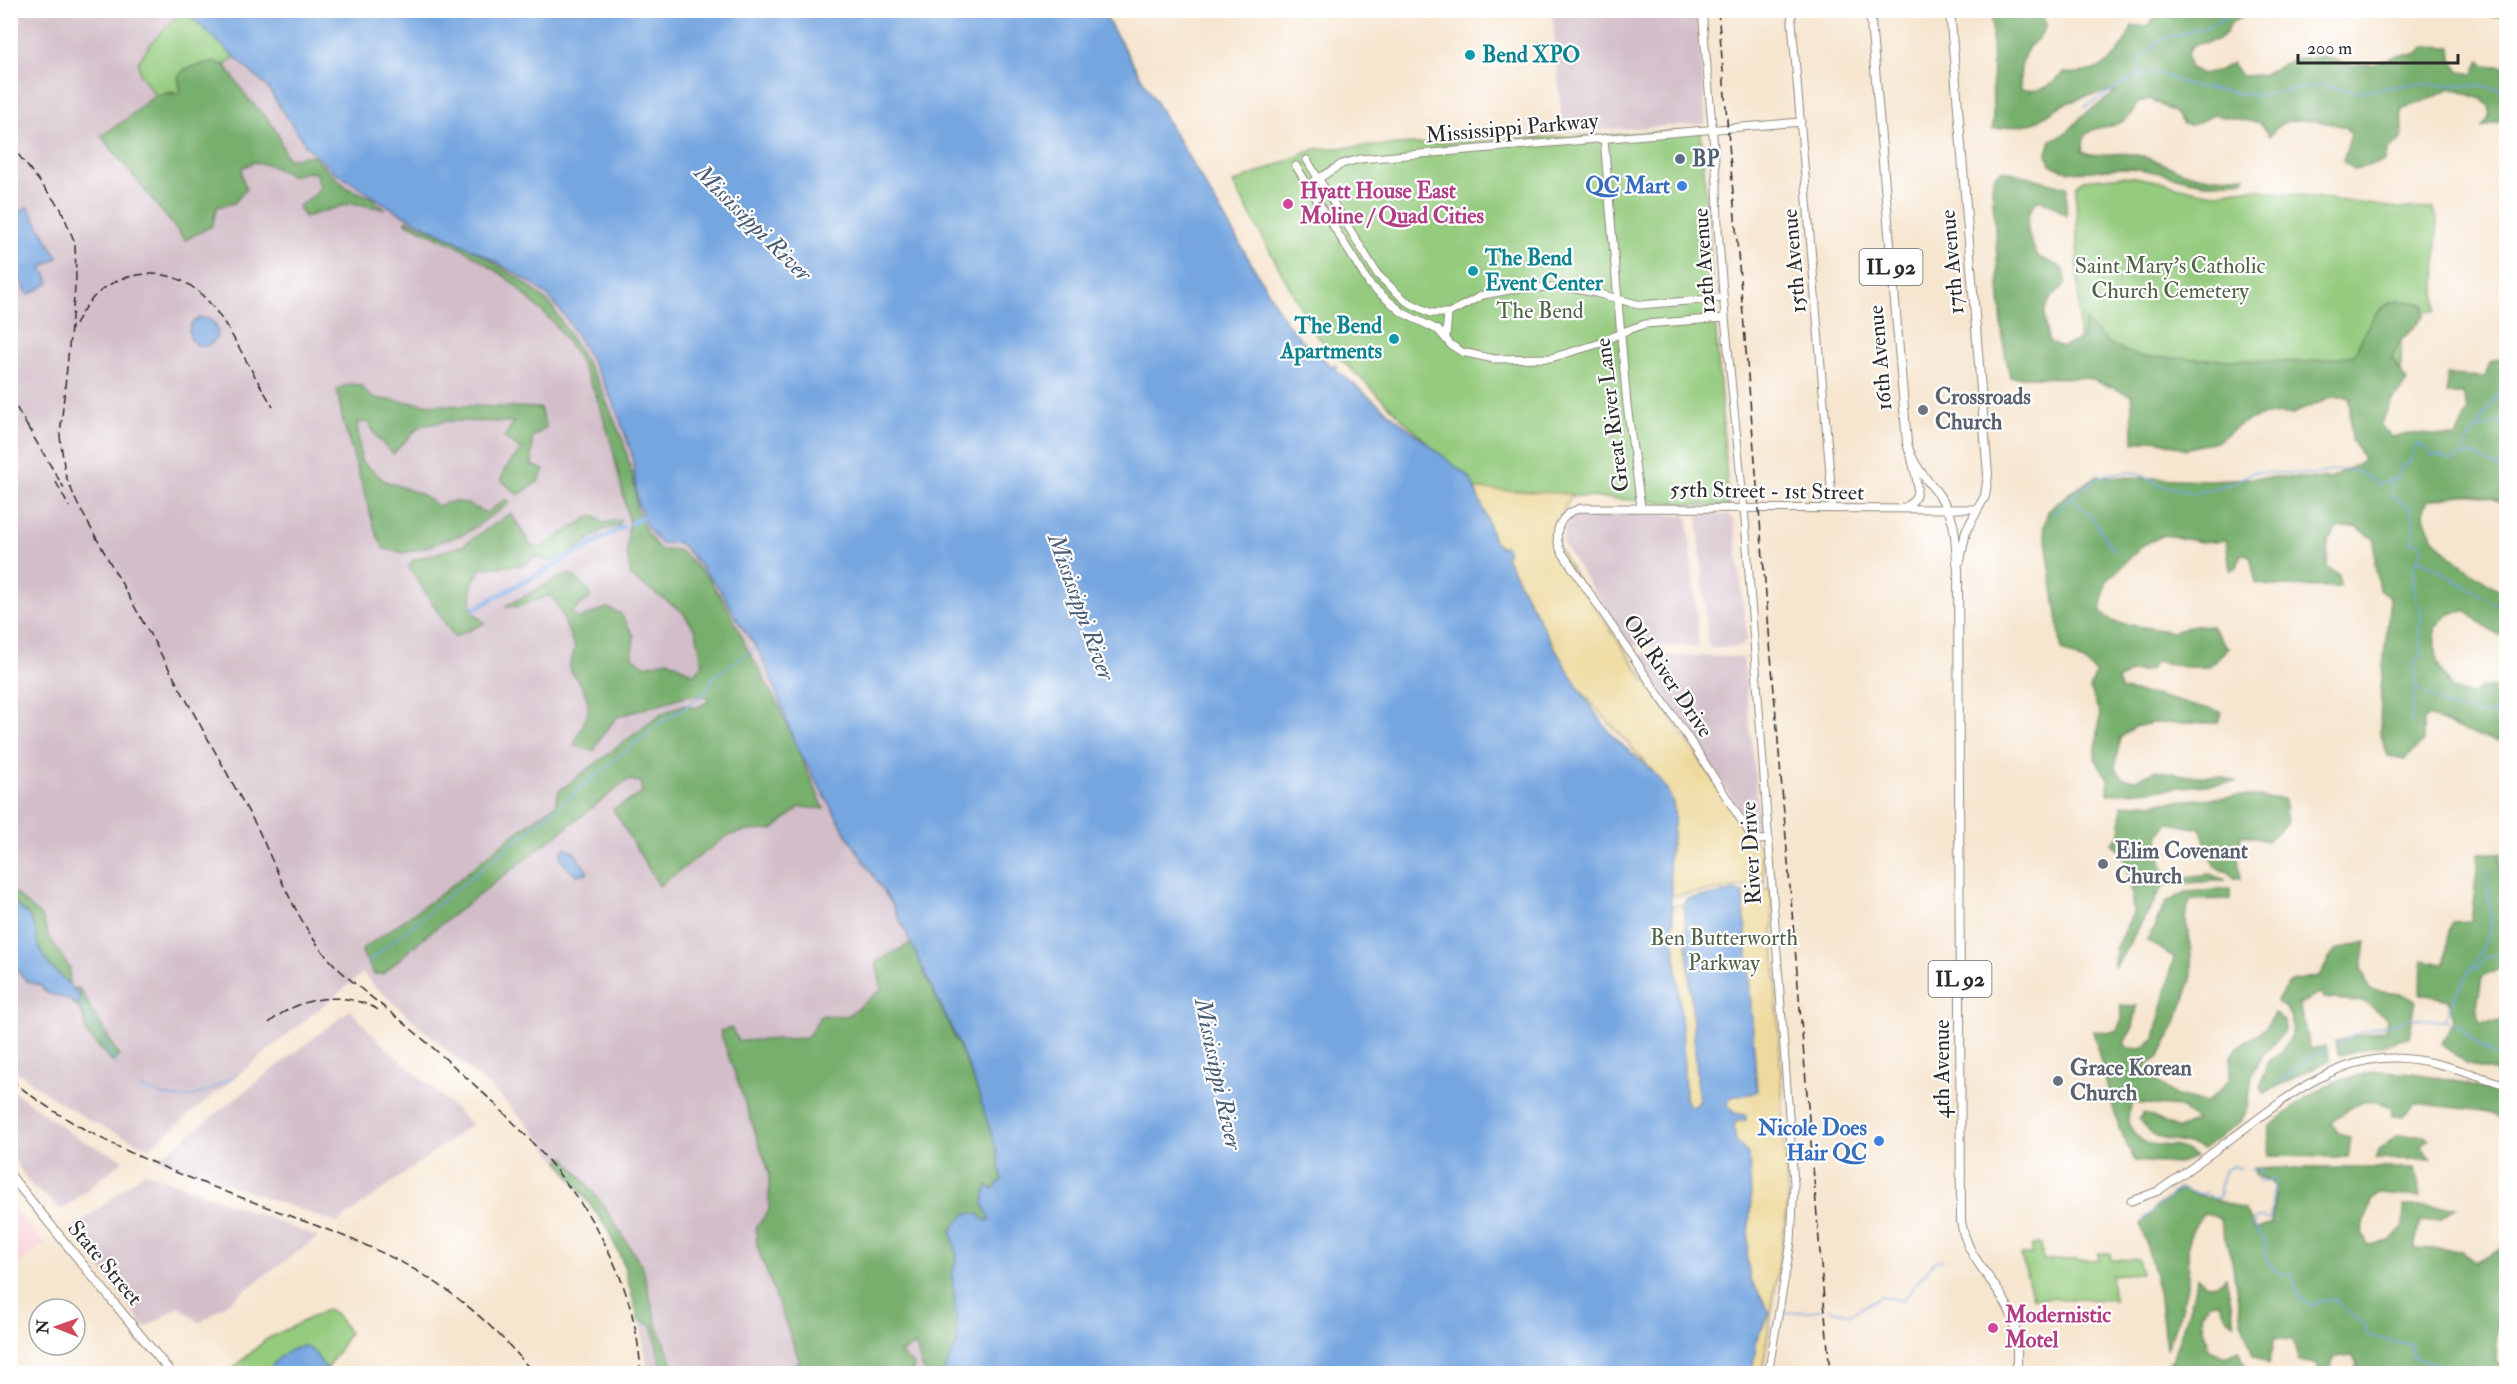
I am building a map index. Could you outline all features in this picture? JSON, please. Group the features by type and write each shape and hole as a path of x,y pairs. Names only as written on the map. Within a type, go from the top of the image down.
{"main road":[{"name":"16th Avenue","path":"1870,10 1906,443 1912,461 1948,510"},
{"name":"17th Avenue","path":"1950,10 1988,464 1985,496 1978,509"},
{"name":"4th Avenue","path":"1958,569 1966,531 1978,509"},
{"name":"4th Avenue","path":"1948,510 1954,528 1958,569 1961,1221 1966,1244 1974,1260 2002,1298 2014,1322 2017,1374"},
{"name":"State Street","path":"10,1175 172,1374"}],"street":[{"name":"12th Avenue","path":"1702,10 1713,129 1725,318 1743,508"},
{"name":"15th Avenue","path":"1791,10 1833,509"},
{"path":"2487,10 2506,20"},
{"name":"Mississippi Parkway","path":"1308,185 1342,164 1360,159 1801,122"},
{"name":"Great River Lane","path":"1604,139 1627,405 1641,507"},
{"path":"1306,160 1371,266 1384,282 1419,309 1431,314 1448,314 1483,295 1520,288 1565,287 1640,305 1724,298"},
{"path":"1296,166 1370,285 1403,313 1430,325 1462,352 1511,361 1551,358 1601,344 1620,333 1645,324 1725,318"},
{"path":"1446,337 1448,314"},
{"path":"1893,510 1908,506 1916,497 1917,481 1912,461"},
{"name":"55th Street - 1st Street","path":"1561,521 1566,514 1581,508 1978,509"},
{"name":"River Drive","path":"1743,508 1794,1199 1790,1248 1768,1374"},
{"name":"Old River Drive","path":"1561,521 1557,535 1561,551 1697,751 1748,831 1760,840 1768,839"},
{"path":"2131,1201 2158,1191 2313,1081 2336,1069 2359,1062 2389,1058 2422,1061 2506,1085"}],"shaded area":[{"path":"11,11 185,11 267,87 288,120 371,194 396,211 490,258 530,282 549,297 566,319 594,362 617,411 632,454 638,504 684,547 720,589 770,675 795,744 850,840 892,904 931,989 943,1373 648,1373 638,1305 616,1243 541,1139 507,1103 370,982 363,973 149,1148 92,1122 50,1096 11,1067"},
{"path":"1552,11 1697,11 1706,124 1563,132"},
{"path":"1587,513 1684,515 1688,518 1699,645 1696,647 1629,645 1563,544 1565,526 1574,516"},
{"path":"1702,514 1728,514 1734,521 1747,639 1741,647 1711,648 1708,644 1698,518"},
{"path":"1636,655 1743,657 1760,826 1751,830 1693,738"},
{"path":"350,1010 377,1039 472,1124 337,1223 157,1159"},
{"path":"11,1089 74,1136 124,1160 62,1210 32,1186 11,1156"},
{"path":"145,1172 318,1237 200,1323 179,1307 145,1328 73,1229"},
{"path":"10,1203 45,1244 11,1269 10,1269"}],"green space":[{"path":"182,11 185,11 235,56 225,65 211,63 200,65 178,77 181,93 168,92 155,95 140,74 138,62 153,41"},
{"path":"1992,11 2040,11 2046,25 2041,35 2026,52 2020,73 2020,89 2033,91 2049,86 2064,73 2088,71 2107,63 2121,48 2132,26 2147,26 2156,15 2173,16 2188,11 2251,11 2231,23 2226,33 2217,40 2193,45 2187,54 2189,67 2202,74 2220,70 2232,63 2241,76 2261,75 2295,59 2321,56 2352,65 2376,64 2398,55 2417,55 2424,46 2451,47 2452,59 2459,72 2474,74 2480,60 2485,65 2506,67 2506,102 2501,121 2482,127 2489,117 2489,106 2481,99 2451,88 2440,95 2401,110 2403,133 2399,142 2388,150 2384,162 2354,169 2343,161 2351,134 2346,127 2302,120 2280,125 2270,136 2261,123 2214,115 2192,125 2183,124 2175,113 2150,99 2137,103 2125,120 2096,129 2084,138 2082,151 2088,153 2132,154 2204,177 2245,176 2245,180 2210,183 2136,169 2117,168 2078,172 2050,164 2047,153 2051,140 2067,133 2081,117 2117,91 2087,96 2062,105 2034,123 1993,129"},
{"path":"211,62 225,65 246,96 267,118 277,132 287,159 312,155 347,188 370,197 385,209 352,203 304,217 298,207 317,193 320,185 315,173 306,172 292,176 269,165 253,162 242,168 246,189 234,203 217,207 212,226 185,240 101,136 155,95 181,93 178,77 185,69"},
{"name":"The Bend","path":"1701,130 1729,507 1475,489 1315,334 1233,183 1315,149"},
{"path":"2003,170 2067,187 2066,216 2052,204 2038,200 2032,207 2027,220 2027,227 2037,256 2062,268 2066,283 2052,297 2044,315 2049,342 2062,347 2083,338 2085,320 2111,344 2144,357 2306,362 2354,355 2371,321 2377,313 2391,303 2403,301 2424,304 2424,316 2398,344 2392,359 2407,381 2391,403 2380,425 2392,437 2409,433 2456,437 2468,411 2463,394 2447,394 2447,375 2485,377 2490,362 2506,357 2506,505 2478,495 2458,495 2427,501 2424,512 2428,527 2445,550 2470,571 2506,594 2506,638 2496,634 2465,611 2447,614 2435,628 2437,662 2452,689 2472,695 2481,687 2506,689 2506,742 2477,736 2430,716 2423,720 2423,742 2405,759 2388,756 2380,732 2381,688 2390,598 2379,590 2375,564 2375,540 2357,527 2337,528 2328,541 2327,568 2339,574 2340,587 2270,586 2256,583 2250,556 2241,553 2237,568 2230,570 2226,540 2201,542 2164,535 2143,545 2106,582 2101,613 2114,622 2173,632 2195,625 2211,626 2228,648 2209,667 2184,667 2156,661 2149,670 2131,672 2118,680 2122,690 2222,712 2218,723 2152,723 2135,727 2120,738 2115,768 2123,778 2136,780 2156,770 2189,776 2218,776 2237,782 2108,794 2108,779 2095,758 2100,715 2090,689 2096,673 2084,662 2062,650 2044,526 2048,511 2069,493 2098,476 2206,480 2280,477 2330,479 2364,460 2352,440 2349,397 2333,397 2292,414 2262,415 2242,423 2219,440 2186,449 2155,439 2133,443 2132,395 2087,378 2010,377 2003,342 1992,186 1994,177"},
{"name":"Saint Mary's Catholic Church Cemetery","path":"2123,176 2208,193 2254,189 2397,208 2434,209 2437,220 2436,311 2401,312 2401,373 2080,371 2076,186 2084,180"},
{"path":"407,220 465,244 524,282 551,305 598,382 623,441 634,482 637,510 646,532 660,550 677,550 686,556 709,579 728,608 778,705 824,809 800,807 773,830 746,831 727,836 659,886 613,809 642,794 641,782 628,780 423,938 383,974 374,974 362,953 363,949 445,891 508,839 555,805 559,791 663,713 683,705 696,708 708,702 707,697 688,695 617,717 601,737 594,751 574,746 588,706 584,691 569,668 575,648 559,608 551,595 517,607 506,606 560,577 571,574 589,590 590,598 571,612 578,619 607,608 620,613 634,636 632,656 646,666 668,660 694,674 703,664 696,631 682,611 631,577 627,554 629,520 611,442 597,397 577,356 554,323 507,278 462,248 406,223"},
{"path":"349,384 360,385 372,398 434,405 540,408 546,427 532,438 532,465 544,470 539,481 518,495 501,480 504,470 521,450 504,437 514,422 447,421 420,426 393,454 378,439 368,422 357,423 361,461 385,481 421,494 438,506 451,502 462,502 486,513 506,499 510,503 466,533 404,553 384,549 376,533 343,421 337,389"},
{"path":"511,513 531,546 540,548 593,515 603,523 621,520 619,526 603,530 573,551 550,562 536,557 525,565 481,568 472,584 471,610 485,623 454,637 409,567 413,560 462,546"},
{"path":"2241,796 2284,799 2287,823 2267,841 2241,834 2238,859 2241,878 2234,878 2229,872 2216,868 2208,854 2201,829 2169,823 2158,835 2162,867 2178,878 2210,874 2226,880 2164,885 2114,969 2115,949 2133,913 2131,885 2123,854 2112,843 2120,835 2122,805"},
{"path":"2479,853 2501,853 2501,910 2506,913 2506,966 2482,977 2477,1005 2479,1022 2506,1021 2506,1075 2466,1063 2442,1043 2454,1021 2449,1000 2421,994 2422,960 2445,964 2447,938 2452,922 2471,921"},
{"path":"10,889 42,917 49,937 70,969 69,984 47,963 37,943 35,927 29,916 11,899"},
{"path":"2230,889 2230,899 2190,900 2185,918 2190,941 2192,976 2167,1042 2159,1057 2148,1065 2146,1072 2176,1096 2207,1103 2229,1080 2231,1057 2237,1047 2266,1028 2274,1013 2284,1021 2285,1030 2262,1057 2252,1075 2248,1109 2240,1122 2203,1149 2159,1138 2145,1128 2139,1119 2144,1113 2178,1129 2196,1121 2180,1107 2133,1103 2128,1120 2137,1137 2149,1144 2176,1147 2195,1157 2176,1164 2135,1161 2115,1114 2093,1031 2108,1033 2117,1030 2122,1019 2120,1005 2137,1006 2133,1027 2124,1043 2128,1048 2142,1049 2155,1038 2174,957 2147,941 2166,903 2186,892"},
{"path":"2366,942 2362,968 2369,989 2404,995 2416,1000 2409,1038 2339,1055 2335,1041 2385,1030 2387,1018 2365,1002 2324,998 2322,993 2299,1004 2310,1049 2326,1046 2330,1060 2264,1093 2261,1087 2267,1065 2287,1043 2292,1030 2287,1011 2276,1001 2291,981 2319,976 2335,950"},
{"path":"911,943 977,1088 997,1149 1003,1180 993,1189 987,1186 990,1220 951,1230 957,1256 952,1274 958,1342 943,1373 926,1373 921,1365 916,1345 900,1353 914,1365 913,1373 772,1373 800,1362 757,1246 756,1227 769,1211 769,1172 720,1031 731,1028 739,1041 807,1038 821,1015 847,1016 882,989 876,962"},
{"path":"79,988 119,1056 112,1062 87,1034 82,1013 75,1004 80,1003 79,994 74,989"},
{"path":"2375,1071 2426,1075 2506,1096 2506,1121 2484,1111 2415,1103 2403,1116 2392,1116 2391,1107 2381,1103 2365,1102 2352,1107 2331,1123 2339,1133 2351,1138 2348,1157 2268,1156 2269,1127 2304,1099 2334,1082"},
{"path":"2397,1135 2424,1135 2429,1139 2420,1145 2432,1159 2376,1159 2379,1151"},
{"path":"565,1157 603,1205 642,1266 658,1328 677,1373 663,1373 652,1325 639,1321 623,1263 606,1226 559,1161"},
{"path":"2254,1168 2415,1168 2421,1197 2379,1194 2371,1201 2362,1232 2368,1245 2390,1241 2403,1227 2404,1206 2456,1207 2441,1219 2420,1222 2414,1248 2462,1250 2475,1262 2499,1249 2496,1362 2506,1368 2506,1373 2355,1373 2358,1363 2353,1356 2334,1358 2329,1373 2319,1373 2317,1363 2299,1362 2293,1340 2275,1338 2269,1364 2253,1355 2241,1319 2232,1261 2219,1217 2204,1214 2189,1237 2187,1287 2166,1350 2159,1291 2141,1225 2157,1206 2181,1189 2244,1209 2255,1230 2271,1224 2276,1187 2269,1180 2255,1176"},
{"path":"2041,1244 2043,1260 2099,1260 2098,1253 2110,1253 2111,1260 2138,1259 2141,1273 2111,1275 2114,1300 2033,1298 2021,1255 2031,1255 2032,1245"},
{"path":"2197,1277 2207,1285 2218,1284 2226,1277 2235,1323 2227,1318 2219,1302 2208,1303 2201,1315 2208,1349 2225,1357 2239,1350 2248,1373 2230,1371 2218,1374 2163,1373 2163,1365 2172,1361 2193,1297"},
{"path":"328,1309 336,1314 349,1333 325,1373 226,1374 267,1339"}],"sand":[{"name":"Ben Butterworth Parkway","path":"1475,489 1572,494 1563,512 1555,542 1584,591 1762,850 1764,884 1672,896 1664,867 1652,770 1562,670 1494,541"},
{"name":"Ben Butterworth Parkway","path":"1771,888 1788,1204 1762,1373 1735,1373 1684,1103 1672,906"}],"water":[{"name":"Mississippi River","path":"185,11 1102,11 1286,322 1331,366 1336,366 1336,370 1470,478 1494,541 1500,547 1505,546 1508,552 1505,555 1579,687 1607,729 1658,777 1671,798 1674,827 1669,857 1671,902 1683,1040 1685,1098 1690,1106 1695,1106 1699,1102 1684,905 1686,899 1738,891 1743,893 1757,1091 1730,1098 1728,1105 1734,1113 1746,1115 1746,1120 1737,1121 1734,1127 1736,1141 1749,1156 1751,1197 1747,1258 1750,1278 1770,1313 1757,1338 1752,1373 943,1373 958,1341 952,1274 957,1256 951,1230 967,1213 979,1214 985,1221 990,1220 983,1204 987,1186 993,1189 1002,1180 997,1151 974,1080 955,1035 892,904 850,840 795,744 770,675 756,647 720,589 684,547 677,542 661,544 647,527 638,504 632,454 617,411 603,381 567,319 549,297 530,282 490,258 396,211 332,170 306,146 267,87"},
{"path":"28,207 58,258 42,267 50,283 28,295 11,263 11,217"},
{"path":"203,318 213,322 217,332 213,342 203,346 193,342 189,332 193,322"},
{"path":"565,847 575,853 588,873 576,875 568,868 561,856"},
{"path":"10,899 29,916 35,928 37,943 47,963 79,994 80,1003 75,1004 65,998 47,993 41,986 27,981 11,964"},
{"path":"305,1346 315,1353 329,1373 268,1373 283,1355"}],"waterway":[{"path":"2140,76 2140,60 2159,40 2210,26 2238,10"},
{"path":"2085,107 2133,78 2148,74 2160,74 2190,86 2258,96 2321,85 2358,92 2411,84 2485,86 2506,91"},
{"path":"2463,452 2506,382"},
{"path":"2476,430 2506,419"},
{"path":"2052,515 2073,495 2094,480 2108,474 2129,472 2143,474 2159,485 2197,493 2236,482 2253,472 2315,474 2338,470 2358,471 2378,484 2398,478 2401,466 2410,462 2417,444 2425,447 2432,456 2442,456 2450,462 2467,454 2506,469"},
{"path":"2393,479 2391,496 2411,509 2414,527 2412,542 2423,545 2414,569 2415,594 2422,618 2419,638 2423,652 2414,665 2416,687 2411,723"},
{"path":"2073,495 2078,504 2093,519 2113,550"},
{"path":"631,523 643,517"},
{"path":"474,609 623,527"},
{"path":"2417,558 2499,606"},
{"path":"368,962 660,723 699,698 708,689 713,677 756,647"},
{"path":"2416,687 2443,705 2486,715 2506,709"},
{"path":"2445,1021 2453,999 2480,954 2491,929 2487,869"},
{"path":"2472,968 2479,968 2484,958 2506,951"},
{"path":"80,1003 117,1065"},
{"path":"2337,1044 2361,1032 2411,1018 2445,1021 2459,1025 2477,1044 2506,1062"},
{"path":"2281,1081 2308,1059 2328,1049"},
{"path":"139,1086 165,1096 187,1097 208,1091 232,1077"},
{"path":"2143,1219 2177,1189 2206,1193 2214,1199 2220,1196 2219,1188 2225,1170 2233,1166 2241,1168"},
{"path":"2250,1170 2261,1171 2258,1179 2261,1182 2275,1178 2270,1219 2257,1218 2253,1221 2258,1233 2265,1240 2266,1256 2270,1264 2281,1275 2292,1274 2300,1299 2313,1305 2321,1301 2335,1300 2363,1324 2368,1337 2410,1343 2413,1357 2438,1363 2452,1374"},
{"path":"1830,1309 1850,1314 1882,1296 1902,1301 1935,1261 1943,1260"},
{"path":"1782,1313 1821,1310"},
{"path":"2424,1374 2427,1360"},
{"path":"10,1368 20,1374"},
{"path":"2498,1374 2506,1373"}],"railway":[{"path":"1718,10 1830,1374"},
{"path":"10,144 61,209 75,243 76,278 60,436 65,474 77,503 258,829 290,898 319,947 349,978 450,1063 528,1138 563,1178 593,1222 617,1269 633,1319 641,1374"},
{"path":"75,325 90,301 103,289 119,280 149,274 168,276 184,282 198,291 221,318 273,407"},
{"path":"10,396 27,426 33,432"},
{"path":"27,426 64,488"},
{"path":"56,482 69,507"},
{"path":"269,1023 294,1007 322,999 352,1000 380,1011"},
{"path":"10,1079 43,1104 113,1144 187,1177 347,1238 408,1266 468,1306 509,1345 534,1374"}],"place":[{"name":"Bend XPO","path":"1470,55"},
{"name":"BP","path":"1680,159"},
{"name":"QC Mart","path":"1682,186"},
{"name":"Hyatt House East Moline / Quad Cities","path":"1288,204"},
{"name":"The Bend Event Center","path":"1473,271"},
{"name":"The Bend Apartments","path":"1394,339"},
{"name":"Crossroads Church","path":"1923,410"},
{"name":"Elim Covenant Church","path":"2103,864"},
{"name":"Grace Korean Church","path":"2058,1081"},
{"name":"Nicole Does Hair QC","path":"1879,1141"},
{"name":"Modernistic Motel","path":"1993,1328"}]}
